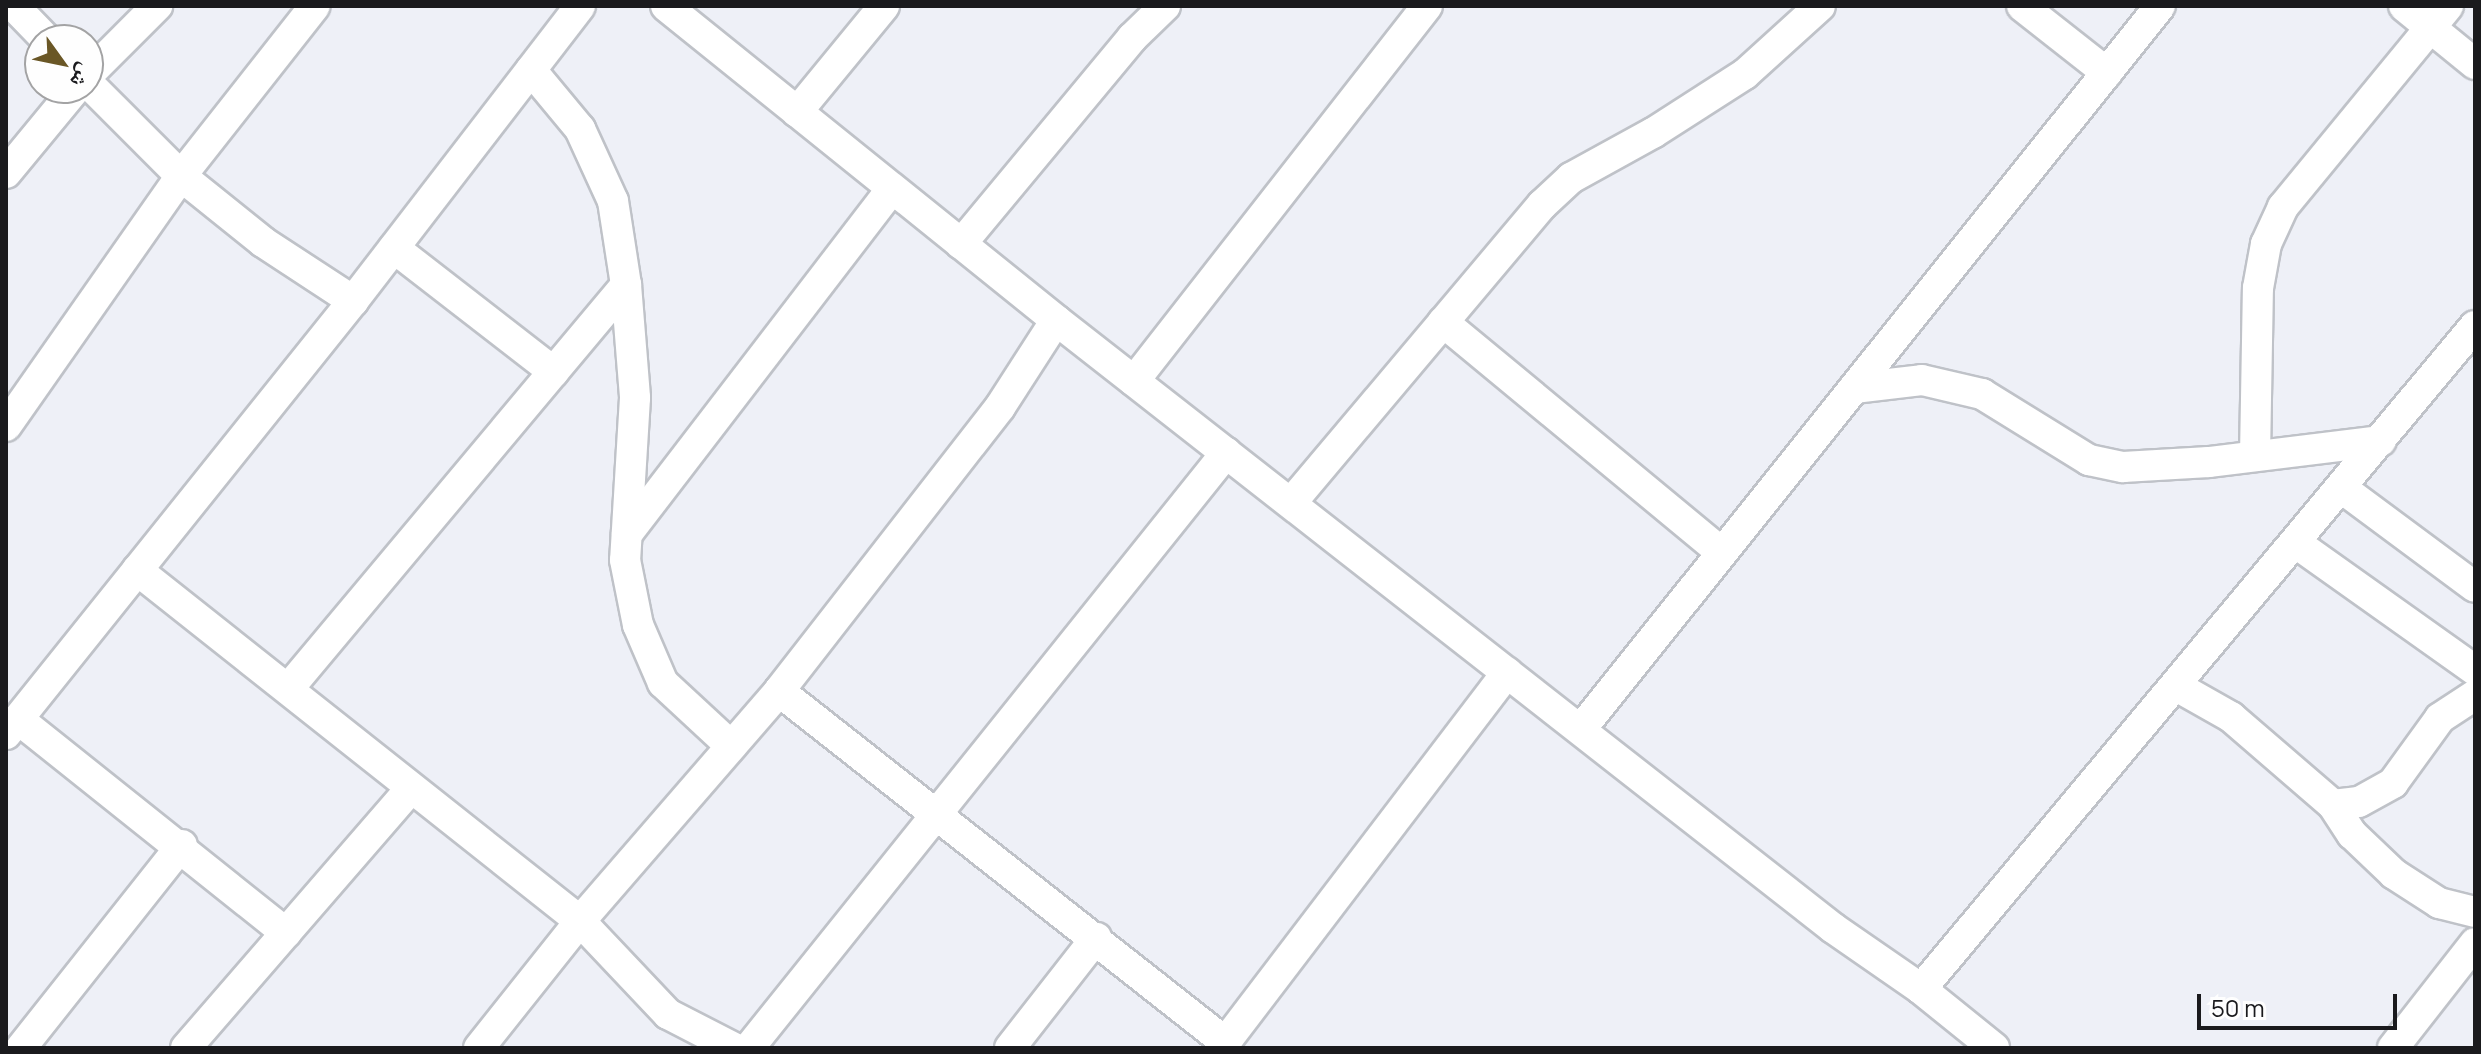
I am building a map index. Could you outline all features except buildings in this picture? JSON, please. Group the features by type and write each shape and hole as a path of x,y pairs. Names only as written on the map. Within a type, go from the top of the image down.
{"street":[{"path":"14,6 31,24"},
{"path":"104,59 157,6"},
{"path":"6,426 181,176 315,6"},
{"path":"286,933 182,845 12,726 353,301 580,6"},
{"path":"666,6 1056,320 1833,928 1921,989 1994,1048"},
{"path":"797,112 884,6"},
{"path":"961,244 1132,38 1165,6"},
{"path":"1134,381 1427,6"},
{"path":"1291,503 1443,322 1571,178 1745,74 1820,6"},
{"path":"2022,6 2107,73"},
{"path":"1581,729 2160,6"},
{"path":"2404,6 2438,16 2475,64"},
{"path":"2255,456 2258,288 2266,244 2283,207 2438,16"},
{"path":"531,70 580,129 613,201 626,285 635,398 625,560 638,625 663,683 731,746"},
{"path":"104,99 181,176 263,242 353,301"},
{"path":"6,173 63,104"},
{"path":"627,534 892,189"},
{"path":"394,248 554,372"},
{"path":"288,689 626,285"},
{"path":"479,1048 580,921 779,691 1000,407 1056,320"},
{"path":"1443,322 1722,553"},
{"path":"1921,989 2178,687 2475,326"},
{"path":"1854,388 1922,380 1982,394 2089,460 2123,467 2381,441"},
{"path":"749,1048 1226,453"},
{"path":"2343,489 2475,587"},
{"path":"2296,543 2475,670"},
{"path":"137,570 580,921 668,1014 734,1048"},
{"path":"779,691 937,811 1223,1045 1507,672"},
{"path":"2178,687 2231,717 2333,805 2352,834 2394,874 2439,903 2475,912"},
{"path":"2333,805 2359,802 2393,783 2440,718 2475,695"},
{"path":"186,1048 411,788"},
{"path":"21,1048 182,845"},
{"path":"1010,1048 1096,938"},
{"path":"2393,1048 2475,943"}]}
